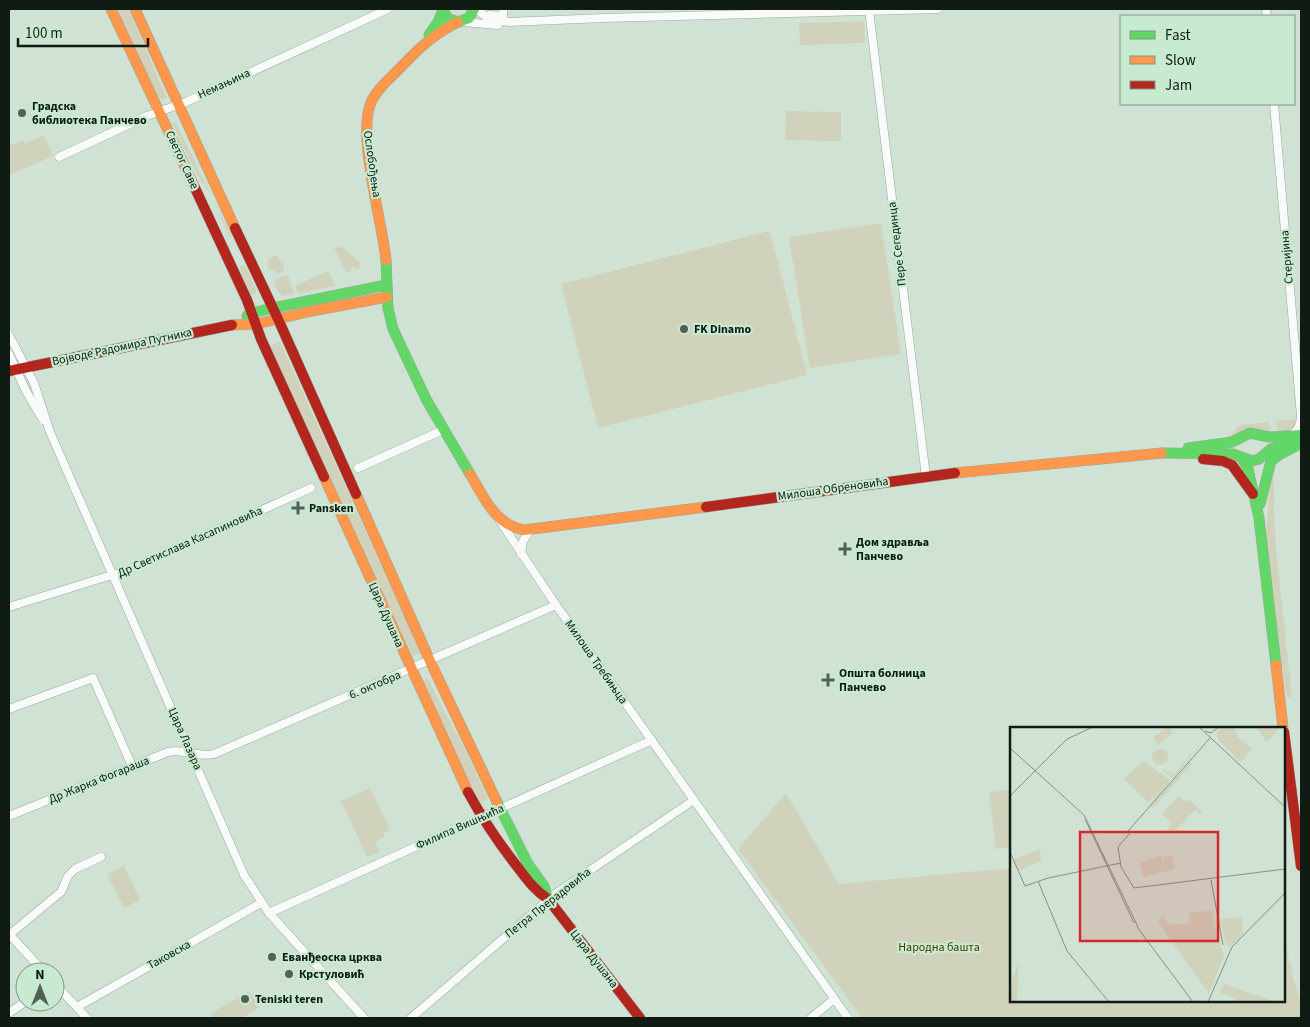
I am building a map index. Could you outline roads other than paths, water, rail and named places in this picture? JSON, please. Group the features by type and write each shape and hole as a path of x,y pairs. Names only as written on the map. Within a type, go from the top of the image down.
{"street":[{"name":"Светог Саве","path":"111,9 252,313"},
{"name":"Светог Саве","path":"135,9 273,308"},
{"name":"Немањина","path":"59,157 158,111 179,104 371,12 388,9"},
{"path":"475,9 489,19 506,15"},
{"name":"Ослобођења","path":"386,285 387,275 383,235 368,139 367,114 376,94 425,41 470,17 475,9"},
{"path":"481,9 491,16 673,16 742,11 938,9"},
{"path":"673,16 686,9"},
{"path":"443,10 450,20 492,25 506,15"},
{"path":"425,41 438,22 443,10"},
{"name":"Пере Сегединца","path":"869,10 926,476"},
{"name":"Стеријина","path":"1274,105 1300,416 1300,424 1295,433 1290,436"},
{"name":"Милоша Требињца","path":"386,285 393,328 420,387 443,430 491,509 556,605 848,1018"},
{"name":"Војводе Радомира Путника","path":"236,324 252,313 386,285"},
{"name":"Војводе Радомира Путника","path":"12,370 236,324 256,324 387,297"},
{"name":"Цара Душана","path":"273,308 430,661 517,845 544,886 548,900"},
{"name":"Цара Душана","path":"252,313 262,340 411,670 464,785 481,817 522,874 537,892 548,900 640,1018"},
{"name":"Цара Лазара","path":"9,335 27,367 50,432 244,875 269,914 364,1018"},
{"name":"Цара Лазара","path":"9,354 12,370 50,432"},
{"path":"358,468 443,430"},
{"path":"1172,452 1198,446 1226,444 1250,433 1269,437 1301,435"},
{"path":"1258,435 1265,443 1260,466 1259,518"},
{"path":"1241,438 1237,447 1248,469 1259,518 1283,727"},
{"path":"1172,452 1229,454 1252,461 1271,449 1301,441"},
{"path":"1260,504 1269,464 1275,457 1301,441"},
{"name":"Милоша Обреновића","path":"498,517 512,528 530,530 982,469 1172,452"},
{"path":"1188,453 1232,465 1253,494"},
{"name":"Др Светислава Касапиновића","path":"9,607 113,576 311,488"},
{"path":"521,554 523,541 530,530"},
{"name":"6. октобра","path":"191,753 214,754 411,670 556,605"},
{"path":"9,709 93,678 132,766"},
{"name":"Филипа Вишњића","path":"269,914 652,740"},
{"path":"1285,740 1301,866"},
{"name":"Др Жарка Фогараша","path":"9,816 175,750 191,753"},
{"name":"Петра Прерадовића","path":"410,1018 548,900 694,800"},
{"path":"35,962 9,934 61,892 68,876 75,869 102,857"},
{"name":"Таковска","path":"77,1007 261,903"},
{"path":"65,994 87,1018"},
{"path":"810,1018 834,999"}],"place":[{"name":"Градска библиотека Панчево","path":"22,113"},
{"name":"FK Dinamo","path":"684,329"},
{"name":"Pansken","path":"298,508"},
{"name":"Дом здравља Панчево","path":"845,549"},
{"name":"Општа болница Панчево","path":"828,680"},
{"name":"Еванђеоска црква","path":"272,957"},
{"name":"Крстуловић","path":"289,974"},
{"name":"Teniski teren","path":"245,999"}],"park label":[{"name":"Народна башта","path":"939,947"}]}
